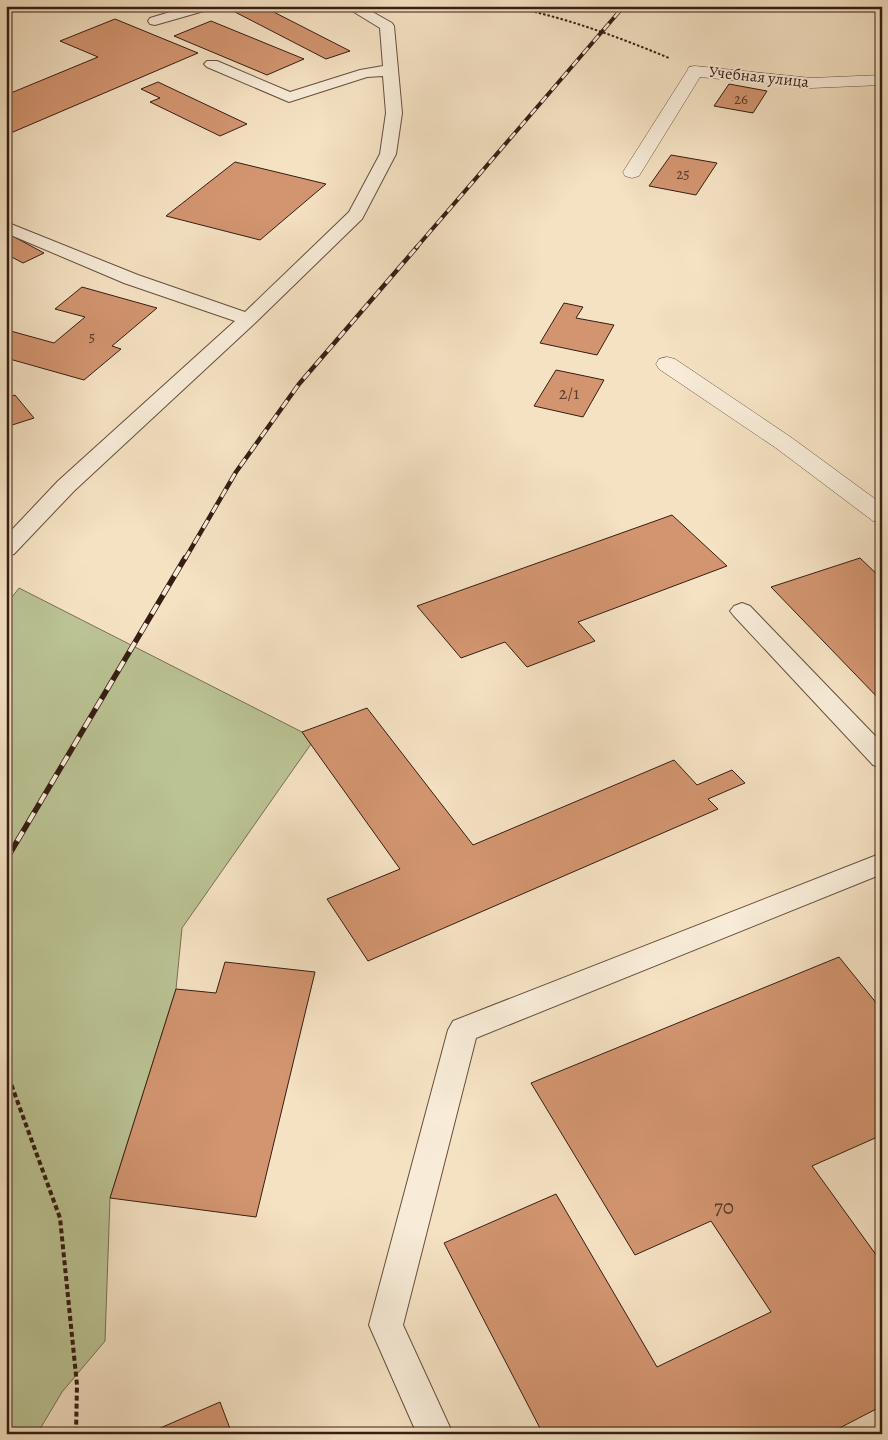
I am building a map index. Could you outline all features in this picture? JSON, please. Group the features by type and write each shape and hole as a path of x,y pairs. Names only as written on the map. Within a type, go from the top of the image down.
{"street":[{"name":"Учебная улица","path":"632,172 695,71 801,84 851,84 882,80"},
{"path":"667,364 784,443 882,516"}],"lane":[{"path":"155,21 206,6"},
{"path":"6,549 66,486 248,319 356,215 388,154 394,114 389,20 351,6"},
{"path":"212,64 289,97 365,73 391,70"},
{"path":"6,227 131,279 248,319"},
{"path":"742,611 882,759"},
{"path":"435,1434 386,1325 463,1030 882,863"}],"path":[{"path":"508,6 545,13 602,31 695,71"},
{"path":"6,1070 60,1218 76,1385 76,1434"}],"green space":[{"path":"19,588 302,732 311,744 182,928 176,989 110,1198 105,1341 62,1392 37,1434 6,1434 6,605"}],"building":[{"path":"253,6 262,6 350,51 326,59 235,12"},
{"path":"115,19 198,53 6,135 6,95 98,57 60,41"},
{"path":"211,21 304,59 267,75 174,36"},
{"path":"158,82 247,124 220,136 150,102 160,98 141,89"},
{"path":"729,84 767,91 753,113 714,106"},
{"path":"671,155 717,163 696,195 649,186"},
{"path":"235,162 326,184 260,240 166,216"},
{"path":"6,233 44,253 23,263 6,254"},
{"path":"82,287 157,308 112,346 121,349 84,380 6,358 7,330 54,343 85,317 55,309"},
{"path":"564,303 583,307 576,318 614,325 597,355 540,343"},
{"path":"556,370 604,380 583,417 534,406"},
{"path":"15,395 34,418 6,427 6,398"},
{"path":"672,515 727,566 578,622 595,641 527,667 505,642 461,658 417,606"},
{"path":"860,558 882,579 882,702 771,587"},
{"path":"367,708 473,845 674,760 697,785 732,770 745,783 708,799 718,809 368,961 327,899 400,869 302,732"},
{"path":"839,957 882,1010 882,1135 812,1166 882,1263 882,1406 828,1434 543,1434 444,1243 556,1194 657,1367 771,1312 711,1221 635,1255 531,1083"},
{"path":"225,962 315,972 256,1217 110,1198 176,989 216,993"},
{"path":"220,1402 232,1434 152,1434 151,1432"}],"railway":[{"path":"416,248 624,6"},
{"path":"185,559 236,472 299,384 417,247"},
{"path":"6,860 185,558"}]}
